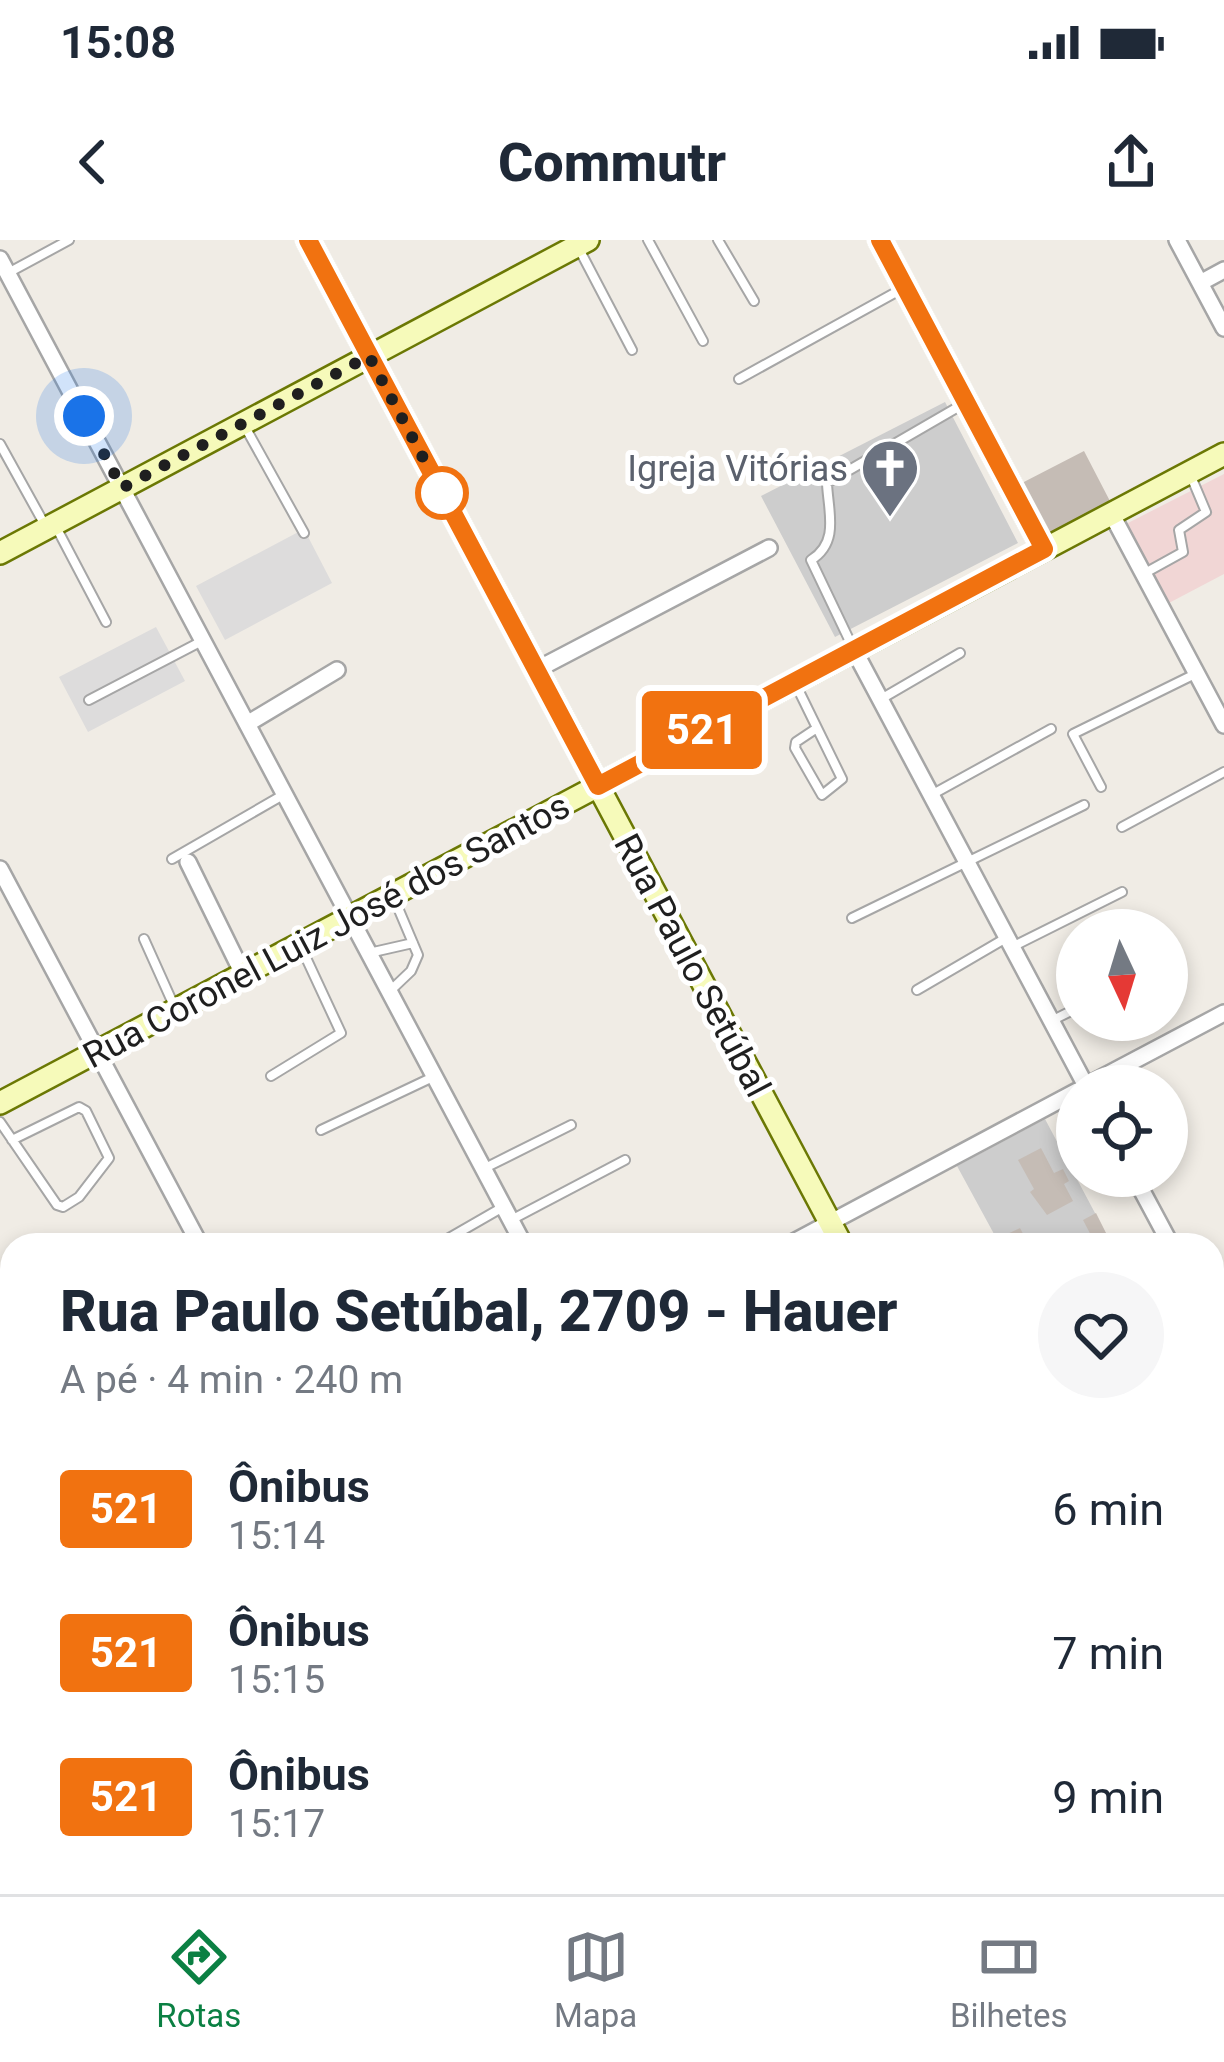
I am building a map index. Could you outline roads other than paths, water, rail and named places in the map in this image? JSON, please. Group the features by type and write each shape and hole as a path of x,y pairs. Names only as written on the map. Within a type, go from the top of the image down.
{"main road":[{"name":"Rua Paulo Setúbal","path":"308,240 836,1233"},
{"path":"880,240 1044,549"},
{"path":"0,553 583,243"},
{"name":"Rua Coronel Luiz José dos Santos","path":"0,1103 1224,454"}],"street":[{"path":"1177,240 1224,328"},
{"path":"4,266 518,1233"},
{"path":"1200,283 1224,270"},
{"path":"1112,513 1224,725"},
{"path":"536,670 769,548"},
{"path":"854,650 1075,1065"},
{"path":"248,724 337,670"},
{"path":"180,861 243,974"},
{"path":"0,869 194,1233"},
{"path":"1126,1065 1224,1013"},
{"path":"810,1233 1056,1102"},
{"path":"1145,1197 1165,1233"}],"lane":[{"path":"4,266 69,240"},
{"path":"648,240 703,340"},
{"path":"718,240 754,302"},
{"path":"583,243 632,350"},
{"path":"739,380 905,287"},
{"path":"854,650 811,560 822,554 830,532 827,483 966,402"},
{"path":"244,423 304,532"},
{"path":"0,444 106,622"},
{"path":"1144,574 1183,552 1178,530 1205,512 1190,472"},
{"path":"89,700 203,640"},
{"path":"881,699 960,653"},
{"path":"1101,788 1073,734 1196,673"},
{"path":"794,682 817,728 842,779 822,795 795,744 817,728"},
{"path":"932,795 1051,729"},
{"path":"1122,827 1224,772"},
{"path":"180,861 285,794"},
{"path":"852,918 1084,805"},
{"path":"917,990 1122,892"},
{"path":"390,992 416,964 418,955 393,894"},
{"path":"143,939 176,1010"},
{"path":"369,953 413,943"},
{"path":"271,1076 341,1033 299,944"},
{"path":"1052,1021 1056,1019"},
{"path":"321,1130 435,1076"},
{"path":"0,1122 12,1140 62,1207 79,1197 109,1158 86,1111 79,1107 12,1140"},
{"path":"484,1168 571,1125"},
{"path":"463,1233 625,1160"}],"place":[{"name":"Igreja Vitórias","path":"890,519"}]}
